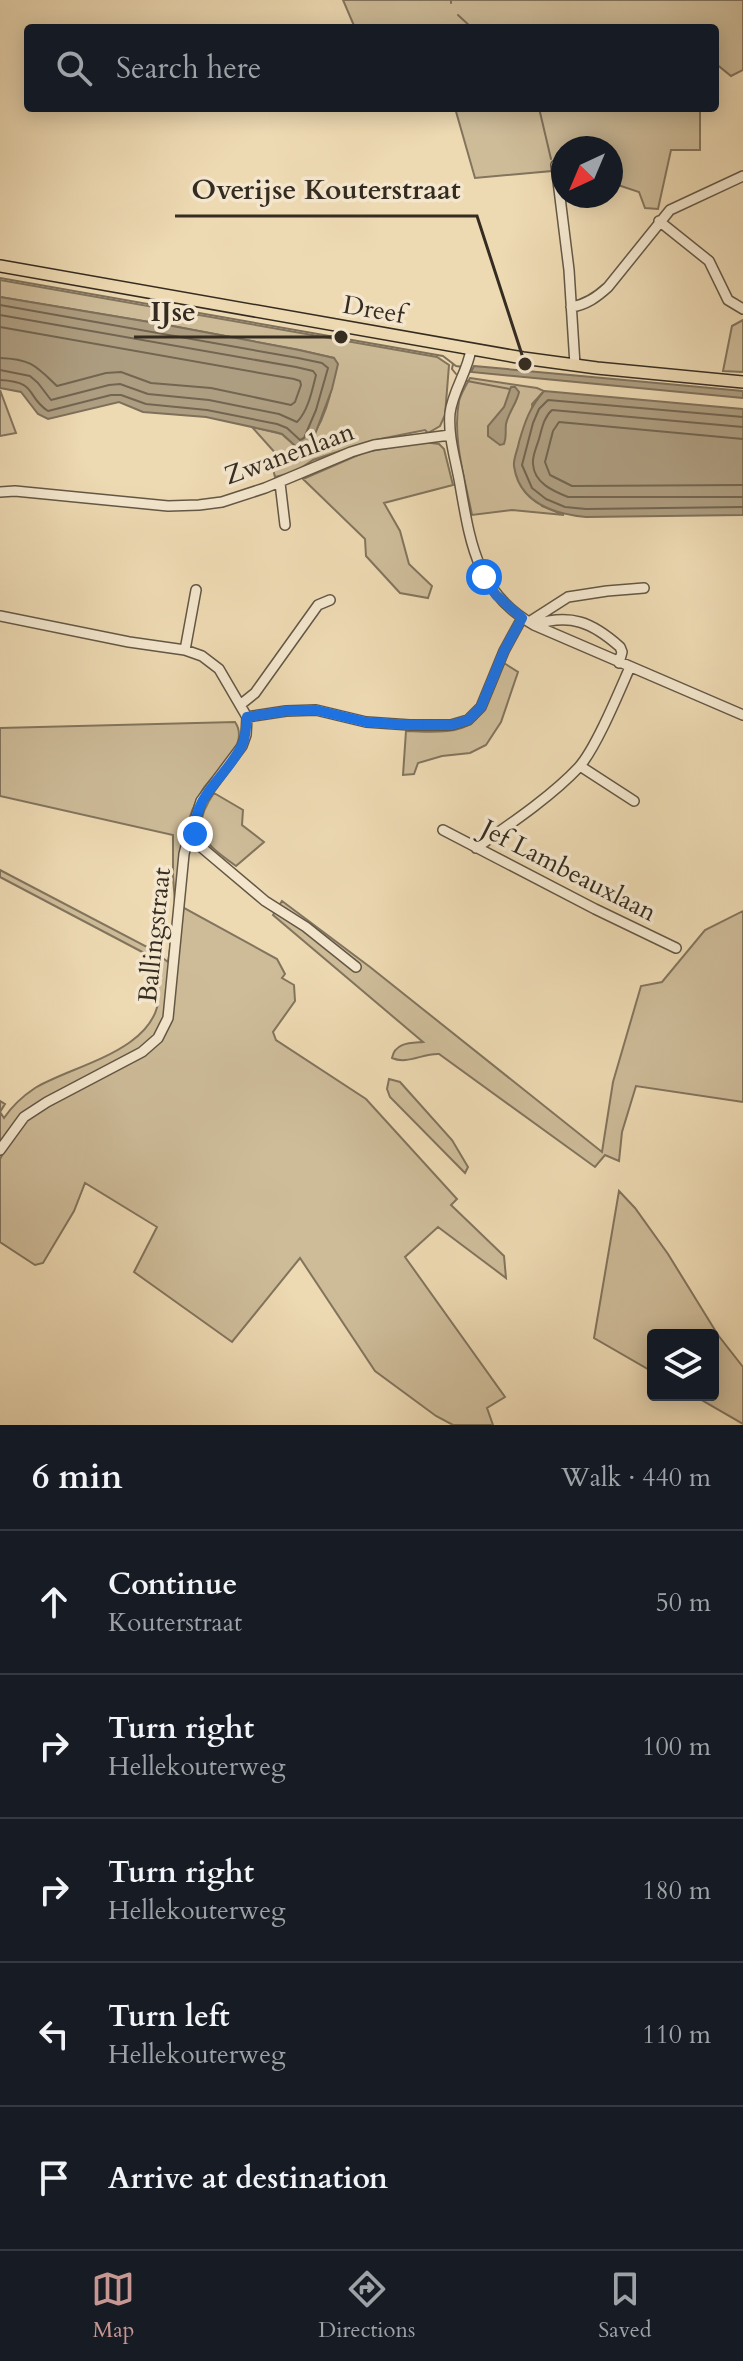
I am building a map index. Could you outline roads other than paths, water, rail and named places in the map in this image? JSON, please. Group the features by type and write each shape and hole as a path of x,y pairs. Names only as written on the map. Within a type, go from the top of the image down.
{"main road":[{"name":"Dreef","path":"0,266 471,349 575,365 743,382"}],"street":[{"path":"571,307 597,297 608,287 670,210 743,176"},
{"path":"561,208 575,365"},
{"path":"659,221 709,261 728,300 743,309"},
{"path":"471,349 450,413 450,435 466,518 480,569 496,595 528,622 743,715"},
{"name":"Zwanenlaan","path":"0,492 168,506 222,502 280,483 374,445 450,435"},
{"path":"280,483 285,525"},
{"path":"0,616 185,650 202,656 219,669 247,717 316,710 366,722 451,725 468,720 481,707 504,651 528,622 568,597 644,588"},
{"path":"185,650 196,590"},
{"path":"240,705 255,693 318,605 330,600"},
{"path":"528,622 564,619 588,625 620,647 619,663"},
{"path":"476,848 580,766 630,667"},
{"name":"Ballingstraat","path":"0,1150 24,1117 142,1052 158,1038 168,1018 188,839 195,834 196,813 201,801 242,746 247,717"},
{"path":"580,766 634,801"},
{"name":"Jef Lambeauxlaan","path":"443,830 676,948"},
{"path":"195,834 201,847 265,901 306,927 356,967"}],"water":[{"path":"0,297 167,325 334,358 338,364 332,389 309,450 301,451 282,434 275,432 206,417 143,412 119,402 48,419 38,414 21,392 0,388"},
{"path":"474,366 743,391 743,398 471,372"},
{"path":"511,387 519,392 507,420 504,444 500,445 488,436 488,426 504,407"},
{"path":"544,391 743,409 743,515 586,517 562,513 540,504 523,489 514,463 526,421"}],"waterway":[{"path":"458,15 468,24"},
{"path":"540,112 551,159"},
{"path":"0,278 443,356 456,366 463,367"},
{"path":"453,364 456,374"},
{"path":"467,381 510,389"}],"place":[{"name":"IJse","path":"341,337"},
{"name":"Overijse Kouterstraat","path":"525,364"}]}
